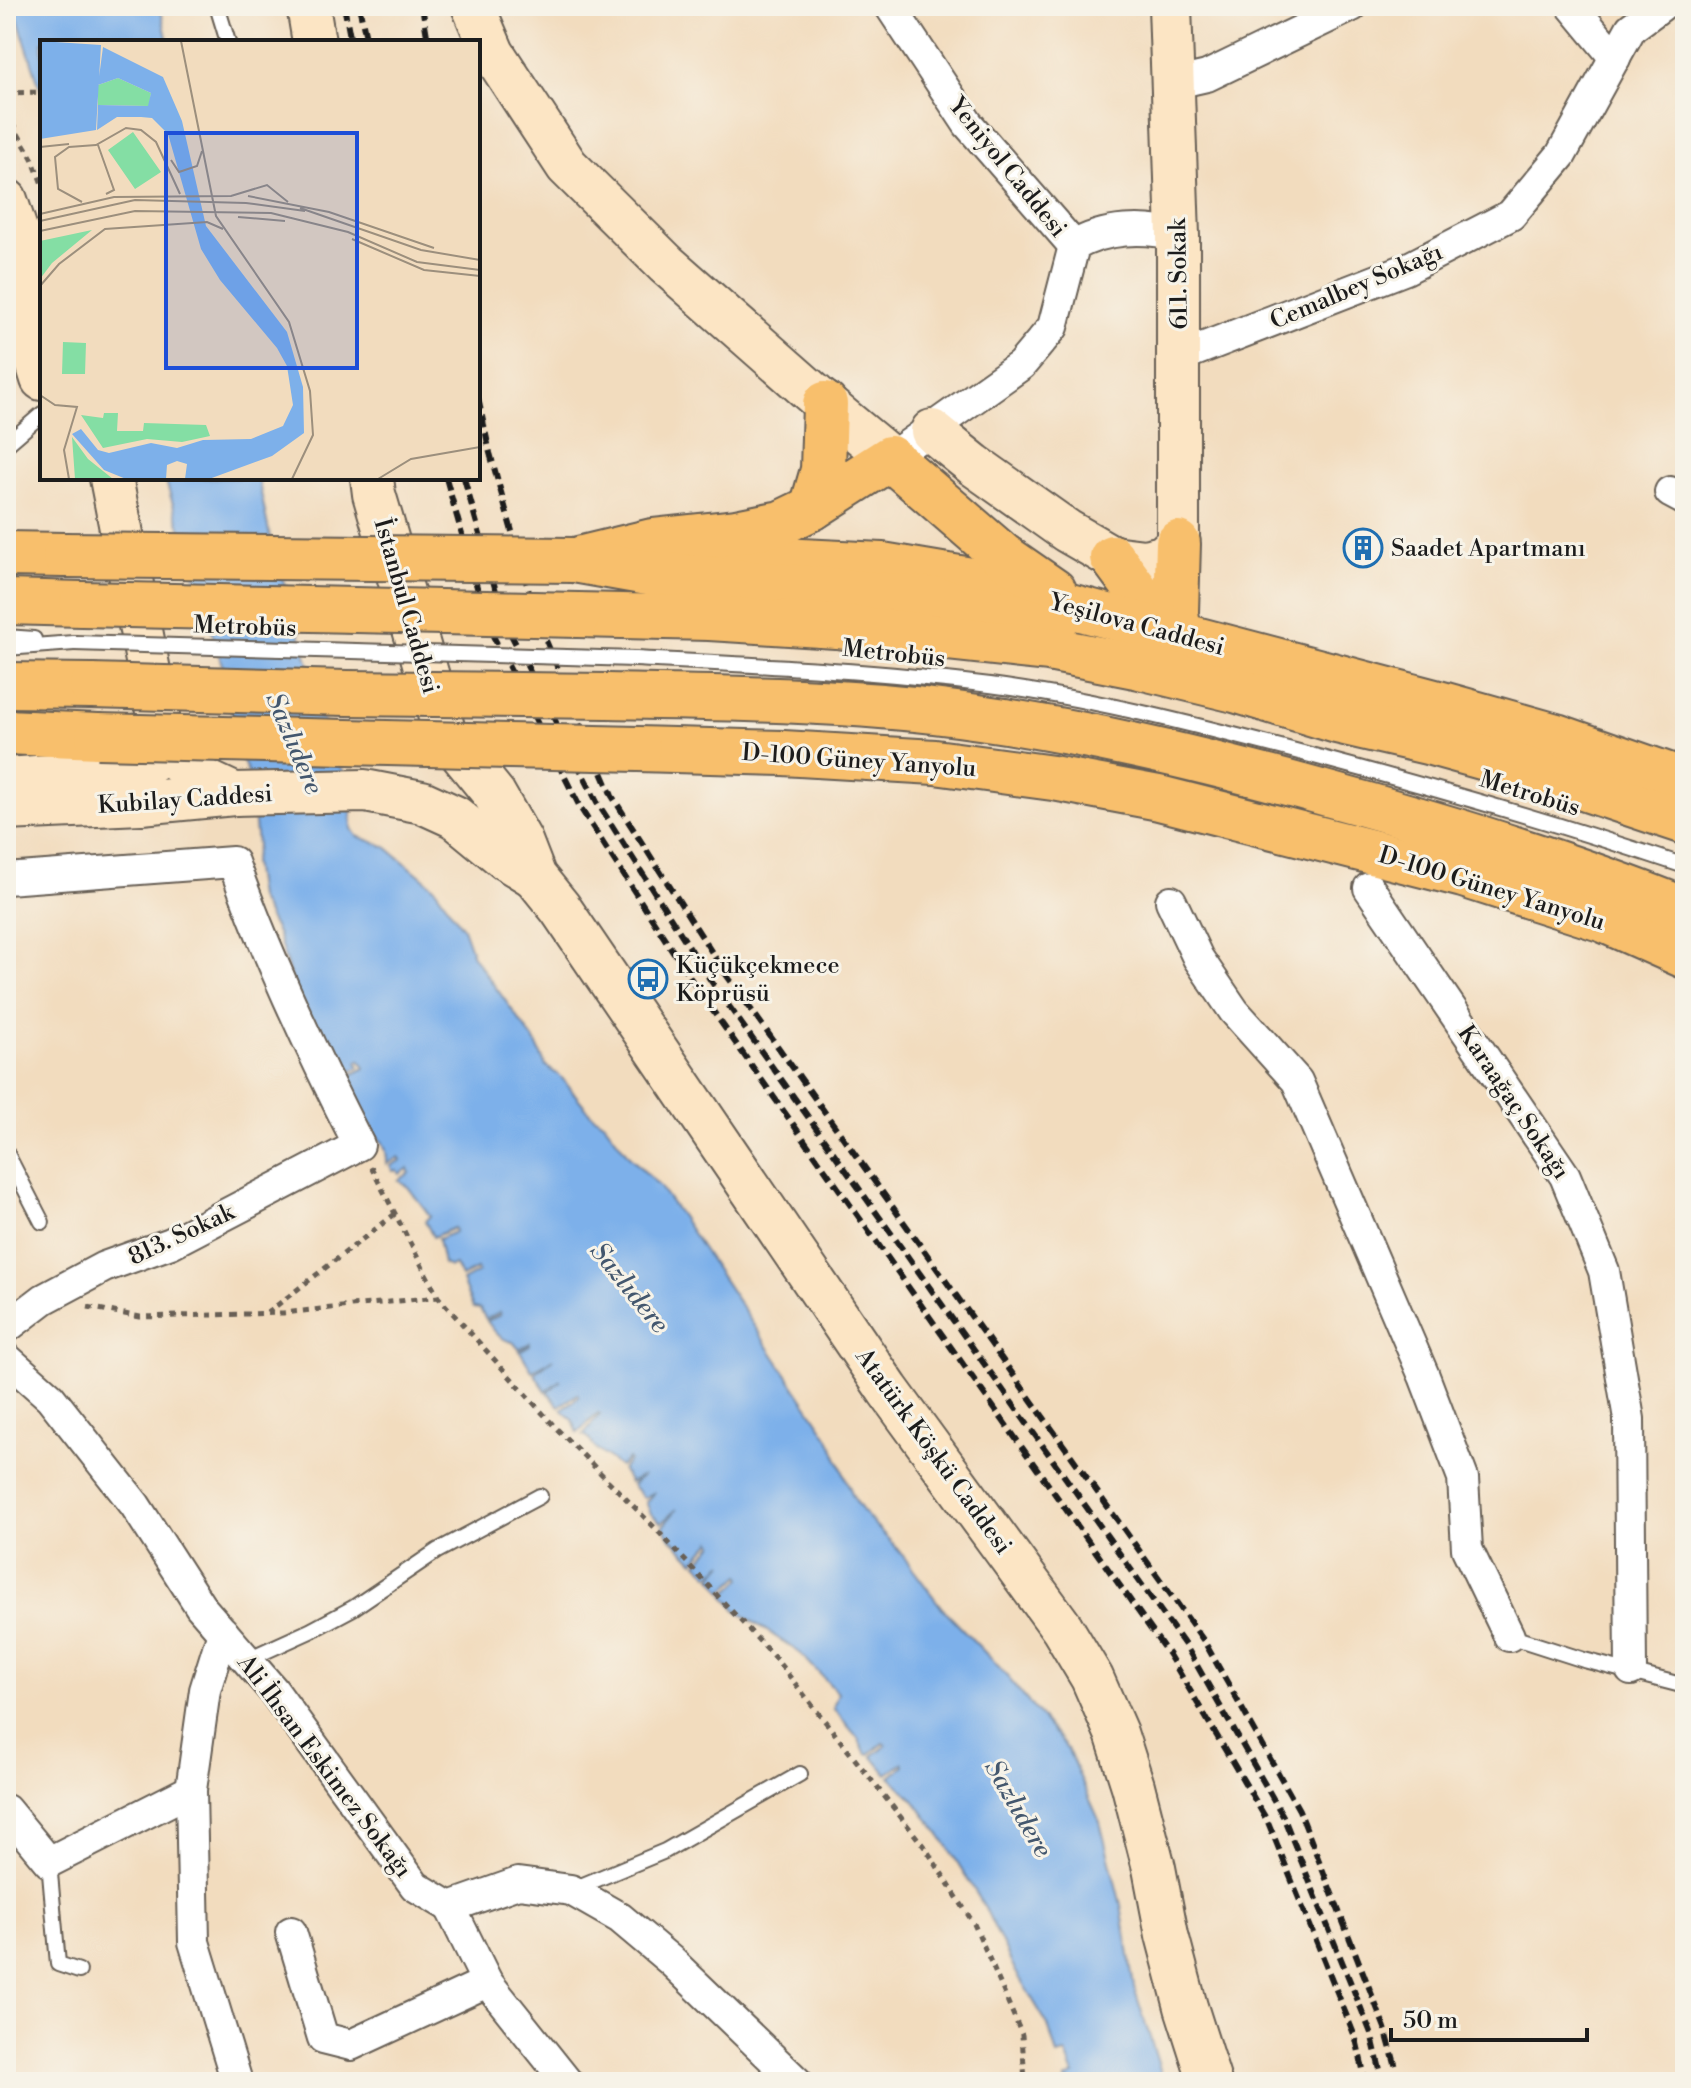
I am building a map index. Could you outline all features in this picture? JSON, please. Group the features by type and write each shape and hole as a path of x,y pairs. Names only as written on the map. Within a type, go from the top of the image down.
{"main road":[{"path":"308,6 314,40"},
{"path":"473,6 493,53 567,166 666,264 1002,555 1083,609"},
{"name":"611. Sokak","path":"1170,6 1178,236 1178,543"},
{"path":"6,171 40,237"},
{"path":"6,200 40,298"},
{"path":"6,265 40,373"},
{"path":"812,508 823,470 825,404"},
{"path":"932,431 1067,531 1112,557 1144,561 1163,557 1178,543"},
{"path":"574,560 652,541 736,532 781,523 812,508 890,458"},
{"path":"90,480 121,537"},
{"path":"111,480 165,752 202,779 234,794"},
{"name":"İstanbul Caddesi","path":"371,483 445,734"},
{"path":"1178,543 1176,612 1179,635"},
{"path":"6,554 574,560 654,574 951,603 1006,613 1175,666 1235,690"},
{"path":"1112,557 1160,622 1179,635"},
{"name":"Yeşilova Caddesi","path":"574,560 706,558 882,565 971,580 1542,732 1685,781"},
{"path":"6,602 78,624 578,615 709,618 836,626 1048,649 1235,690 1337,721 1529,770 1685,822"},
{"path":"6,685 812,702 930,711 1058,730 1263,776 1442,825 1612,880 1679,944"},
{"name":"D-100 Güney Yanyolu","path":"6,732 783,753 935,762 1053,778 1159,798 1463,875 1679,944"},
{"path":"365,791 430,753 445,734 494,794 521,841 535,877"},
{"name":"Kubilay Caddesi","path":"6,779 127,771 145,766 165,752"},
{"name":"Kubilay Caddesi","path":"6,809 141,803 234,794 365,791 422,802 455,817 506,859 535,877"},
{"name":"Atatürk Köşkü Caddesi","path":"535,877 569,921 888,1390 1062,1628 1092,1678 1116,1733 1133,1786 1167,1935 1210,2082"}],"street":[{"name":"Yeniyol Caddesi","path":"890,6 968,124 1074,246"},
{"path":"1172,84 1207,76 1352,6"},
{"path":"1572,6 1615,58"},
{"name":"Cemalbey Sokağı","path":"1179,357 1406,269 1511,215 1561,155 1631,28 1661,6"},
{"path":"890,458 1021,365 1053,327 1074,246 1106,233 1156,229 1178,236"},
{"path":"6,879 233,862 253,917 312,1052 359,1145"},
{"name":"Karaağaç Sokağı","path":"1369,888 1565,1176 1604,1271 1629,1419 1631,1670"},
{"path":"1171,901 1198,958 1234,1011 1297,1081 1430,1391 1463,1478 1467,1549 1509,1636"},
{"name":"813. Sokak","path":"6,1328 44,1299 104,1267 171,1243 359,1145"},
{"name":"Ali İhsan Eskimez Sokağı","path":"6,1358 50,1397 135,1505 200,1606 273,1690 415,1886 450,1907"},
{"path":"223,1632 205,1690 191,1790 194,1942 237,2082"},
{"path":"6,1810 49,1862 191,1790"},
{"path":"567,2082 487,1982 450,1907 518,1883 571,1890 620,1918 670,1960 797,2082"},
{"path":"291,1932 323,2038 351,2045 487,1982"}],"lane":[{"path":"217,6 227,40"},
{"path":"6,445 40,416"},
{"name":"Metrobüs","path":"6,637 78,624 635,659 818,667 992,686 1180,722 1454,793 1685,866"},
{"name":"Metrobüs","path":"6,648 78,624"},
{"path":"6,1152 42,1222"},
{"path":"246,1660 353,1608 437,1551 540,1496"},
{"path":"1509,1636 1584,1660 1685,1686"},
{"path":"571,1890 665,1851 800,1774"},
{"path":"49,1862 58,1964 79,1971"}],"path":[{"path":"6,93 40,92"},
{"path":"6,113 32,158 40,179"},
{"path":"359,1145 438,1297 556,1428 656,1529 775,1658 926,1849 974,1924 1022,2035 1025,2082"},
{"path":"266,1314 395,1214"},
{"path":"44,1299 140,1317 266,1314 438,1297"}],"water":[{"path":"11,6 160,6 168,40 40,40 40,88 15,10"},
{"name":"Sazlıdere","path":"166,480 258,480 270,537 314,681 330,750 350,782 352,829 357,836 386,847 434,887 463,928 473,956 536,1043 546,1066 561,1077 591,1114 604,1123 680,1215 829,1438 854,1498 865,1514 900,1552 942,1608 1000,1668 1068,1750 1100,1822 1121,1905 1134,1987 1164,2082 1066,2082 1074,2075 1066,2054 1057,2056 1048,2025 1016,1972 984,1906 942,1837 913,1799 890,1777 904,1766 903,1763 887,1774 872,1756 886,1745 883,1743 869,1754 865,1752 858,1738 833,1708 838,1693 800,1653 737,1611 724,1595 742,1578 740,1575 722,1592 712,1577 724,1563 710,1575 697,1563 714,1544 712,1541 694,1561 671,1538 663,1526 677,1509 661,1523 651,1514 646,1502 655,1492 644,1498 632,1485 643,1475 630,1483 622,1470 628,1459 620,1467 583,1435 600,1414 578,1433 573,1421 562,1409 579,1397 578,1394 559,1406 548,1392 561,1380 546,1391 534,1373 553,1359 532,1371 520,1351 530,1343 519,1349 498,1334 487,1321 500,1315 500,1312 486,1319 480,1309 473,1308 462,1281 478,1272 477,1269 461,1277 455,1265 450,1267 443,1264 438,1239 455,1232 454,1228 433,1237 425,1221 430,1216 408,1187 398,1180 410,1173 408,1169 399,1174 397,1170 393,1171 390,1166 401,1160 399,1157 387,1164 383,1144 377,1137 366,1133 362,1125 365,1115 336,1082 365,1068 360,1060 357,1062 359,1067 335,1080 320,1052 327,1044 297,998 277,933 258,898 253,862 257,846 251,780 238,750 226,678"}],"railway":[{"path":"344,6 351,40"},
{"path":"359,6 367,40"},
{"path":"422,6 428,40"},
{"path":"480,407 536,617 612,796 725,973 1204,1641 1299,1810 1385,2028 1400,2082"},
{"path":"447,480 488,626 581,809 698,990 1169,1655 1268,1822 1356,2039 1366,2082"},
{"path":"465,480 505,623 597,802 711,981 1187,1648 1283,1816 1371,2033 1383,2082"}],"place":[{"name":"Saadet Apartmanı","path":"1363,548"},
{"name":"Küçükçekmece Köprüsü","path":"648,979"}]}
